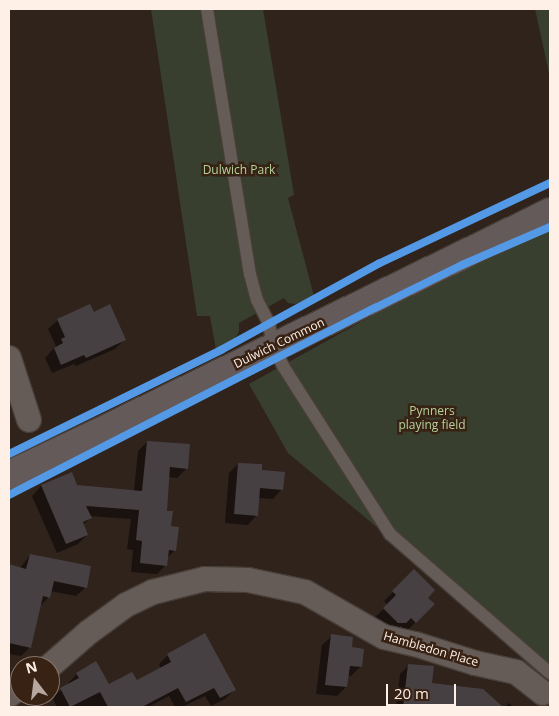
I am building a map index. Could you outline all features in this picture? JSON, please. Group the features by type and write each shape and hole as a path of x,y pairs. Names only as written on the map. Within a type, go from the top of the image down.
{"highway":[{"name":"Dulwich Common","path":"9,475 550,212"}],"street":[{"path":"9,358 29,420"},
{"name":"Hambledon Place","path":"60,657 96,626 126,605 145,596 205,579 248,580 305,592 384,637 516,672 547,683"}],"lane":[{"path":"207,9 250,274 256,300 269,324 274,346 283,366 390,534 547,683"}],"green space":[{"name":"Dulwich Park","path":"151,9 263,9 294,195 288,198 314,296 296,304 288,303 284,298 239,323 239,331 236,337 216,350 210,316 197,316"},
{"path":"535,9 550,9 550,78"},
{"name":"Pynners playing field","path":"550,230 550,687 515,651 391,539 288,453 249,384 422,288"}],"building":[{"path":"90,304 94,312 110,304 126,340 86,358 84,355 61,365 54,348 63,343 61,339 65,337 57,319"},
{"path":"147,441 190,444 188,469 170,467 167,511 173,511 171,526 179,527 176,551 169,550 167,566 140,563 142,541 136,540 139,510 86,506 92,518 83,522 88,535 66,544 41,485 72,472 77,485 142,491"},
{"path":"238,463 262,464 262,470 285,472 283,490 260,488 258,516 234,514"},
{"path":"30,554 91,566 87,588 54,581 50,598 43,596 31,648 9,643 9,564 26,569"},
{"path":"414,569 435,590 428,598 435,604 416,623 411,618 406,623 398,623 383,608 396,595 392,591"},
{"path":"205,633 236,690 220,698 214,688 186,702 178,688 142,707 108,707 100,692 70,707 60,688 79,678 76,673 96,661 109,684 132,672 137,680 171,662 167,654"},
{"path":"331,634 353,637 352,647 364,649 362,667 350,666 347,687 325,685"},
{"path":"408,664 434,666 432,683 483,689 503,707 403,707"}],"cycle path":[{"path":"9,454 221,350 380,263 550,183"},
{"path":"9,495 375,308 462,265 550,227"}]}
